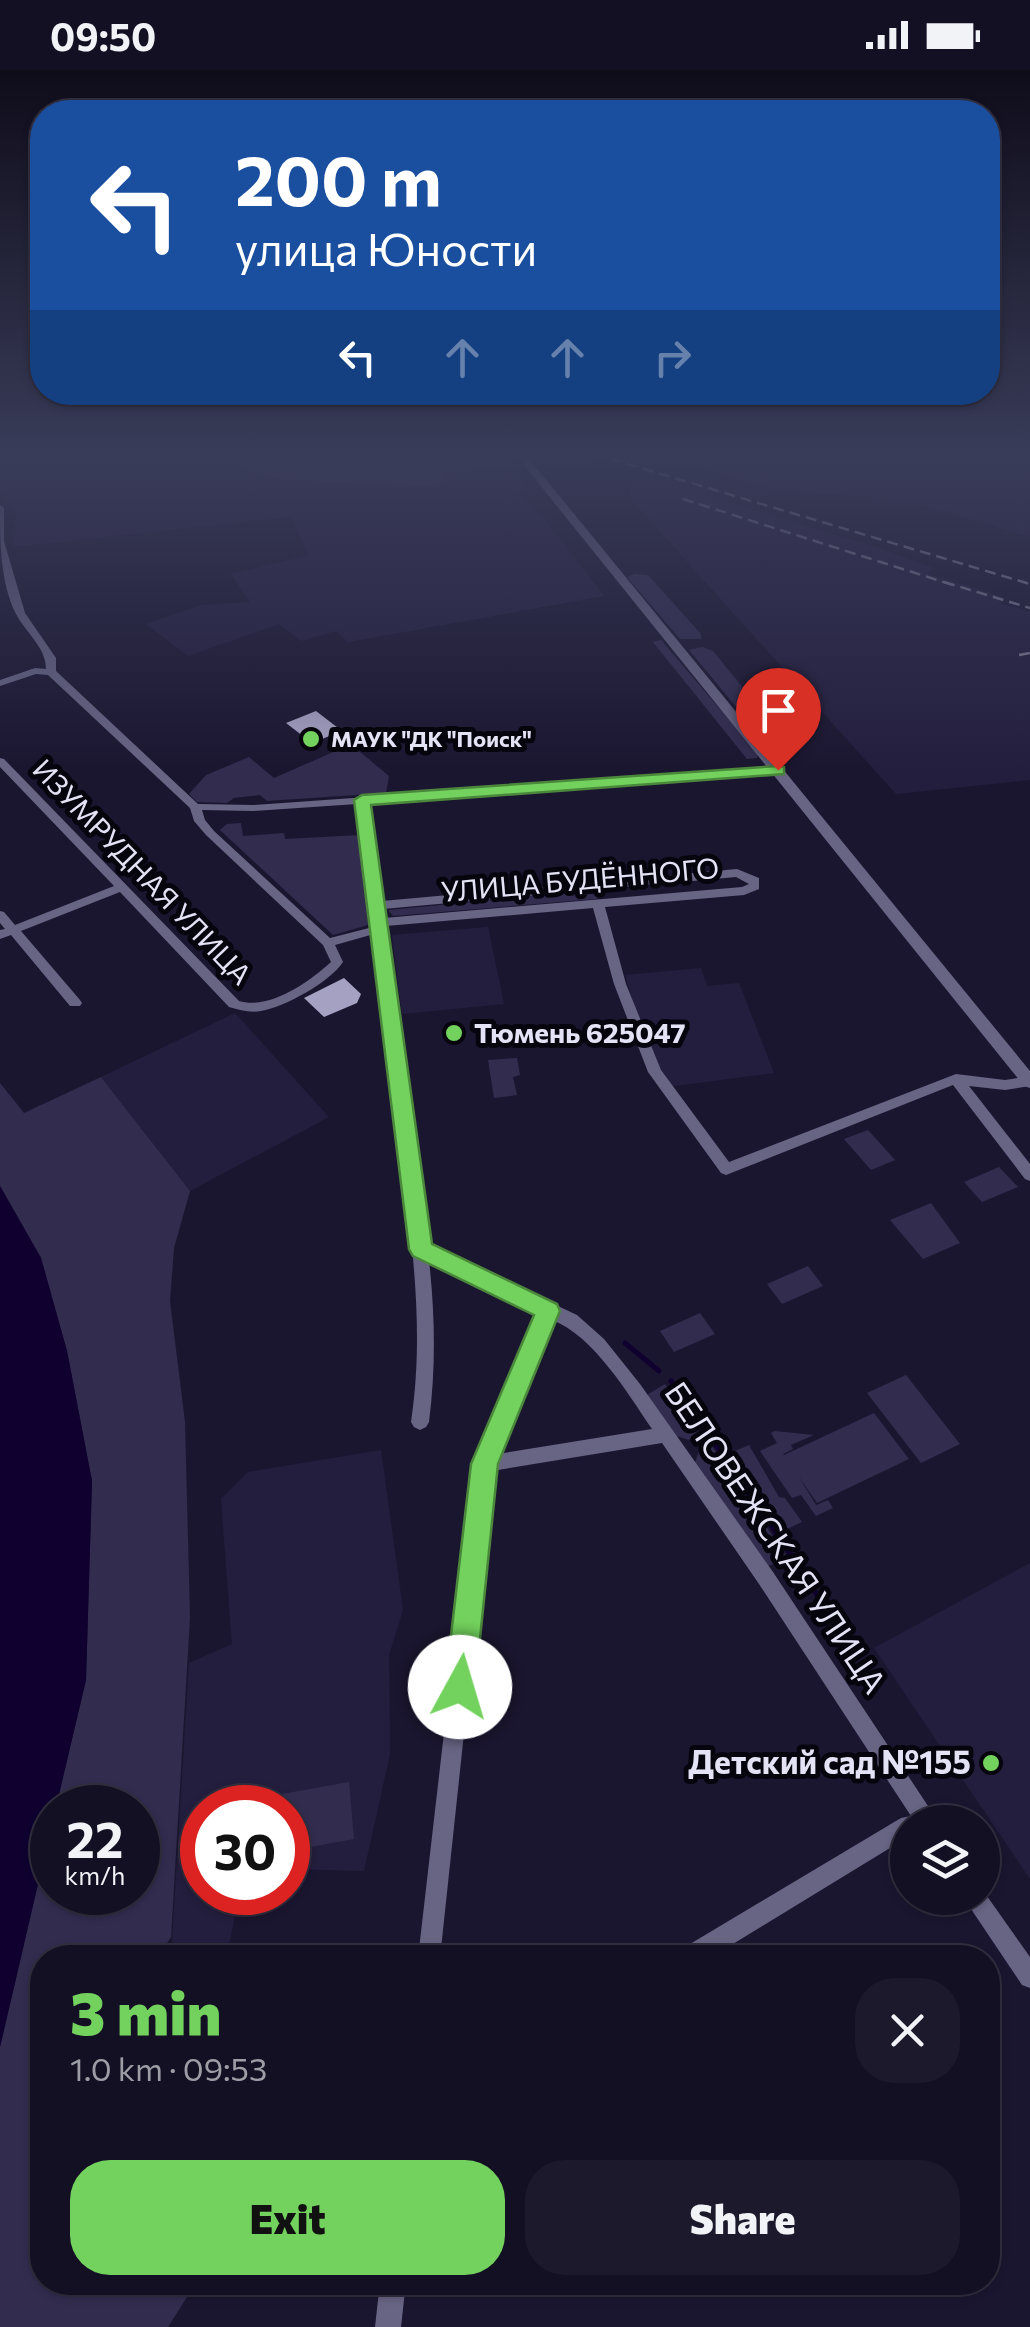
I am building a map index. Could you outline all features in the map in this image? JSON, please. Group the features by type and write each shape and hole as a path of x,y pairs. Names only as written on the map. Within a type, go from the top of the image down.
{"street":[{"path":"5,559 20,613 51,658 50,672"},
{"path":"606,559 1030,1082"},
{"path":"0,614 20,613"},
{"path":"0,684 35,672 50,672 195,807 210,833 328,943"},
{"name":"ИЗУМРУДНАЯ УЛИЦА","path":"0,761 243,1009 264,1007 334,968 337,962 328,943"},
{"path":"195,807 253,808 778,770"},
{"path":"362,800 421,1249 426,1376 420,1422"},
{"path":"210,833 215,822 253,808"},
{"name":"УЛИЦА БУДЁННОГО","path":"328,943 379,926 744,891 755,886 755,881 737,874 374,906"},
{"path":"6,933 122,887"},
{"path":"598,903 620,984 655,1072 726,1169 956,1079 1005,1085 1030,1082"},
{"path":"0,915 6,933 75,1002"},
{"path":"956,1079 1030,1176"},
{"name":"БЕЛОВЕЖСКАЯ УЛИЦА","path":"421,1249 572,1320 598,1344 766,1578 906,1805"},
{"path":"431,1945 484,1464 548,1311"},
{"path":"484,1464 666,1435"},
{"path":"710,1945 890,1838"},
{"path":"988,1915 1030,1977"},
{"path":"388,2327 392,2295"}],"shaded area":[{"path":"291,559 576,559 604,596 348,642 336,631 301,641 279,624 188,656 146,624 201,605 250,602 231,574"},
{"path":"685,559 910,559 933,568 928,574 1003,597 999,603 1030,612 1030,780 896,794"},
{"path":"648,575 701,634 701,639 680,639 627,577"},
{"path":"661,640 758,754 757,758 747,759 653,642"},
{"path":"702,647 713,651 790,745 790,752 776,755 689,650"},
{"path":"356,742 359,751 389,776 386,793 267,801 260,795 234,798 227,803 197,802 189,794 206,775 249,757 274,778"},
{"path":"241,823 243,836 284,833 285,839 360,835 368,925 333,935 220,830 227,824"},
{"path":"594,890 601,896 596,899 393,916 388,910"},
{"path":"488,927 504,1004 402,1014 392,935"},
{"path":"701,968 707,986 739,983 774,1073 667,1087 649,1055 625,975"},
{"path":"235,1013 329,1117 190,1191 101,1077"},
{"path":"517,1058 520,1075 513,1077 517,1095 494,1098 488,1060"},
{"path":"101,1077 190,1191 174,1248 170,1301 185,1422 190,1618 171,1937 166,1945 30,1945 30,2295 188,2295 168,2327 0,2327 0,2047 31,1915 160,1915 160,1785 61,1785 86,1680 92,1481 67,1351 41,1258 0,1186 0,1083 24,1113"},
{"path":"868,1130 895,1160 871,1170 844,1139"},
{"path":"999,1167 1018,1187 982,1202 964,1182"},
{"path":"0,1186 41,1258 67,1351 92,1481 86,1680 61,1785 30,1785 31,1915 0,2047"},
{"path":"931,1203 960,1243 923,1259 890,1220"},
{"path":"808,1266 823,1286 782,1304 767,1284"},
{"path":"700,1313 715,1334 674,1352 660,1331"},
{"path":"906,1375 960,1444 921,1463 867,1393"},
{"path":"665,1384 702,1433 689,1440 673,1435 647,1395"},
{"path":"874,1413 909,1459 817,1503 799,1477 816,1505 828,1500 833,1508 816,1516 801,1495 792,1498 760,1451 777,1443 771,1433 775,1431 814,1435 791,1445 793,1449 784,1455"},
{"path":"711,1445 788,1559 768,1566 695,1463 699,1451"},
{"path":"749,1445 779,1497 785,1498 802,1522 787,1529 735,1451"},
{"path":"381,1450 403,1610 389,1655 390,1754 364,1871 310,1870 310,1785 182,1785 189,1663 232,1644 221,1499 248,1472"},
{"name":"Детский сад №155","path":"1030,1563 1030,1879 1000,1835 1000,1805 980,1805 874,1648"},
{"path":"349,1782 354,1839 310,1847 310,1789"},
{"path":"180,1810 180,1915 235,1915 229,1945 172,1945"}],"building":[{"name":"МАУК \"ДК \"Поиск\"","path":"316,711 342,731 312,743 286,723"},
{"path":"344,978 361,994 357,1003 324,1017 304,998"}],"waterway":[{"path":"625,1343 659,1371"},
{"path":"671,1381 706,1431"},
{"path":"716,1445 791,1555"},
{"path":"802,1572 856,1654"}],"railway":[{"path":"872,559 956,586"},
{"path":"947,559 1030,584"},
{"path":"944,582 1030,608"},
{"path":"1019,655 1030,653"}],"place":[{"name":"МАУК \"ДК \"Поиск\"","path":"311,739"},
{"name":"Тюмень 625047","path":"454,1033"},
{"name":"Детский сад №155","path":"991,1763"}],"route":[{"path":"460,1687 484,1464 548,1311 421,1249 362,800 778,770"}]}
